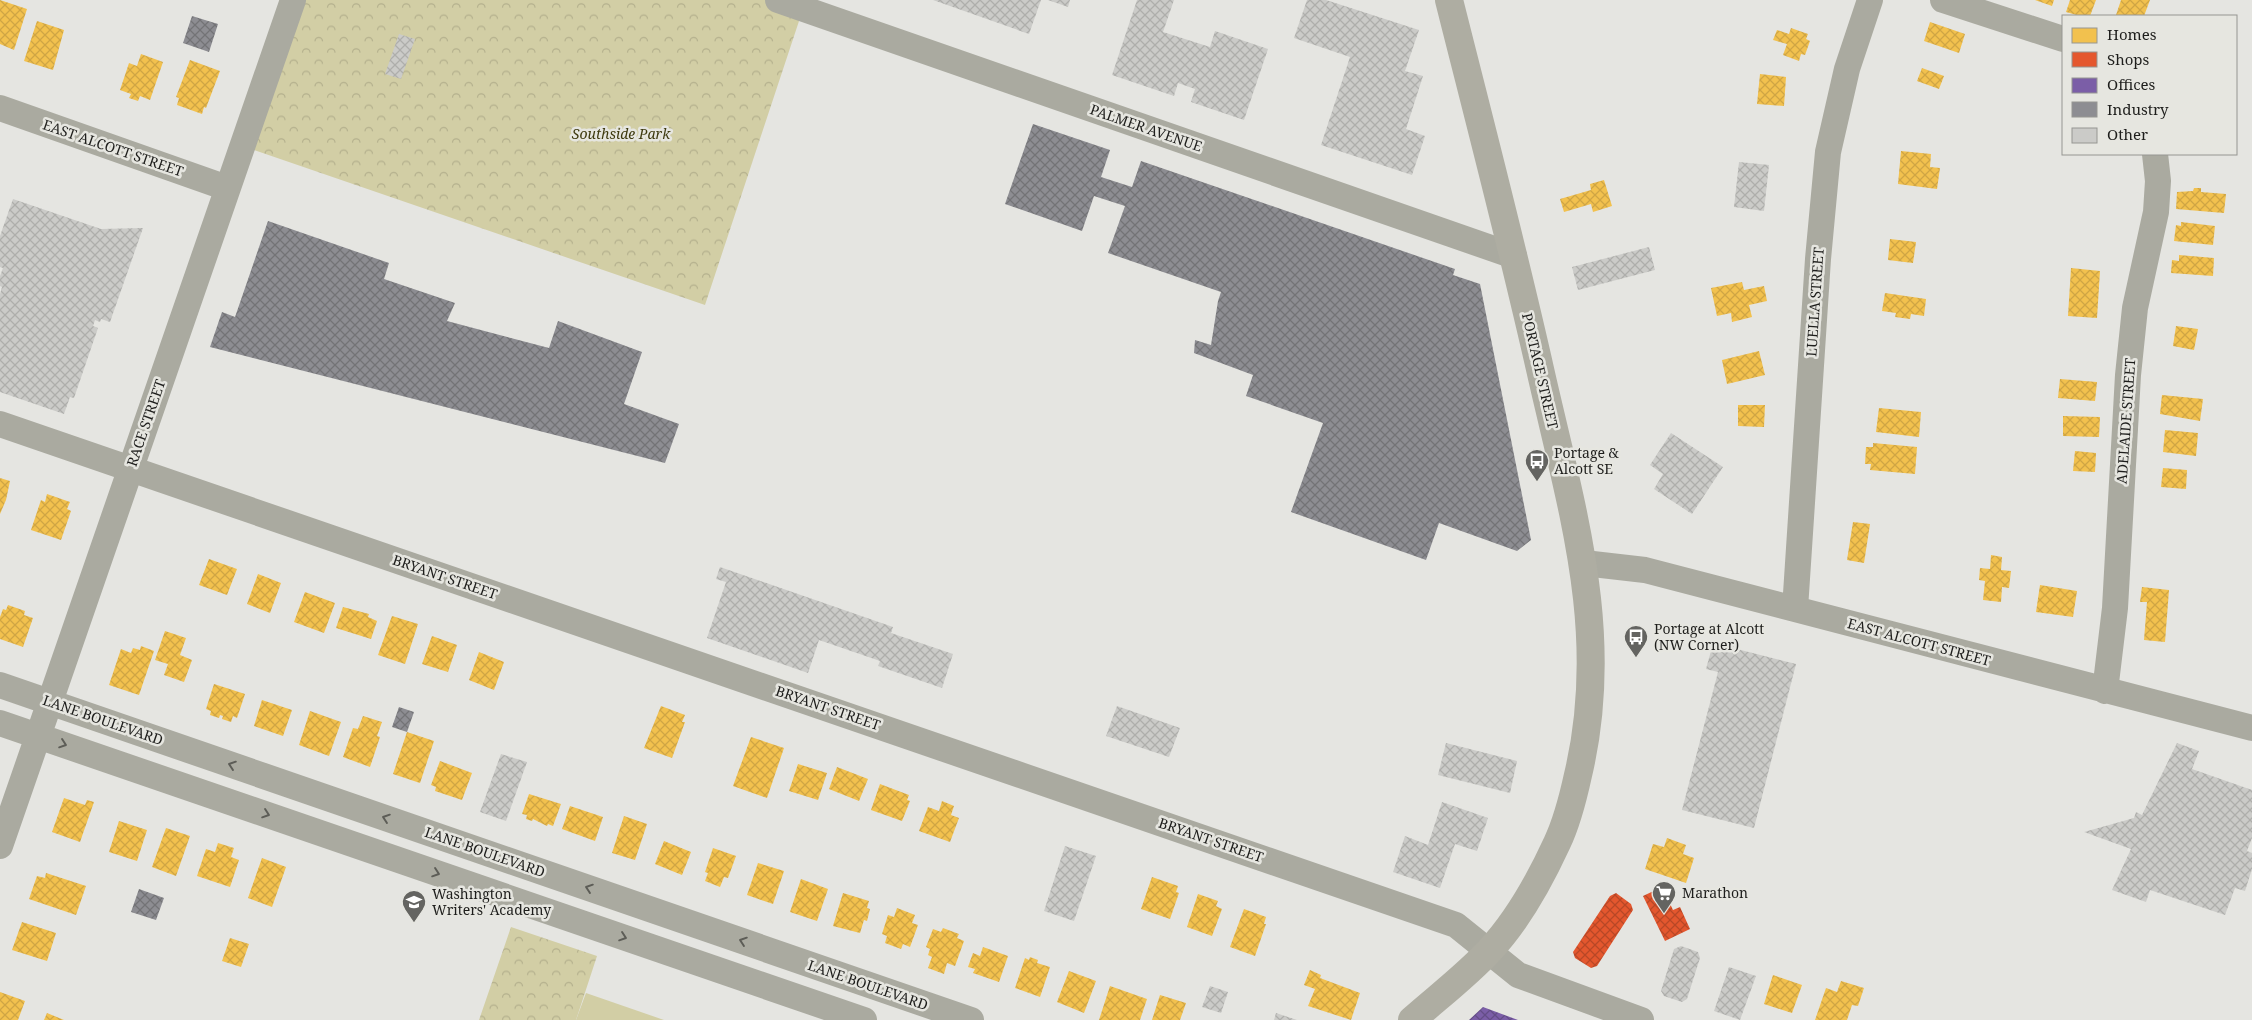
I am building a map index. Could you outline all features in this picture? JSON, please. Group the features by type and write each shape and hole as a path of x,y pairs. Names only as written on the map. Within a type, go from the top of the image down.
{"main road":[{"name":"PORTAGE STREET","path":"1412,1020 1489,952 1510,927 1531,892 1557,843 1572,801 1590,709 1591,629 1584,563 1514,256 1448,0"}],"street":[{"name":"RACE STREET","path":"0,846 48,701 293,0"},
{"name":"PALMER AVENUE","path":"778,0 1514,256"},
{"name":"LUELLA STREET","path":"1795,609 1818,259 1828,152 1847,69 1870,0"},
{"path":"1943,0 2062,39"},
{"name":"EAST ALCOTT STREET","path":"0,108 227,188"},
{"name":"ADELAIDE STREET","path":"2105,691 2115,608 2128,374 2135,308 2156,212 2158,180 2155,155"},
{"name":"BRYANT STREET","path":"0,424 1456,925 1518,976 1641,1020"},
{"name":"EAST ALCOTT STREET","path":"1584,563 1645,570 2252,728"},
{"name":"LANE BOULEVARD","path":"0,685 971,1020"},
{"path":"0,723 864,1020"},
{"path":"410,864 421,830"},
{"path":"767,987 779,954"}],"green space":[{"name":"Southside Park","path":"293,0 778,0 803,9 705,305 242,146"},
{"path":"511,927 597,956 576,1020 479,1020"},
{"path":"586,993 664,1020 576,1020"}],"building: Homes":[{"path":"0,0 27,9 14,50 0,44"},
{"path":"2035,0 2054,0 2052,6"},
{"path":"2070,0 2096,0 2090,15 2076,15 2066,12"},
{"path":"2121,0 2150,0 2144,15 2116,15"},
{"path":"37,21 64,30 53,70 24,61"},
{"path":"1930,22 1965,34 1959,53 1924,41"},
{"path":"1791,28 1808,34 1806,39 1810,41 1805,55 1801,54 1799,61 1783,55 1787,44 1773,40 1777,30 1789,34"},
{"path":"141,54 163,62 150,100 140,96 138,101 129,98 131,94 120,90 129,63 137,66"},
{"path":"190,60 220,71 202,114 177,105 179,98 176,97"},
{"path":"1922,68 1944,76 1939,89 1917,81"},
{"path":"1760,74 1786,77 1784,106 1757,104"},
{"path":"1901,151 1931,154 1930,167 1940,168 1937,189 1898,184"},
{"path":"1604,180 1612,206 1593,212 1591,204 1564,212 1560,199 1591,190 1590,184"},
{"path":"2194,188 2201,188 2201,192 2226,194 2224,213 2176,209 2177,192 2193,191"},
{"path":"2181,222 2215,226 2213,245 2174,241 2176,225 2181,226"},
{"path":"1890,239 1916,242 1913,263 1888,260"},
{"path":"2179,255 2214,258 2213,276 2171,273 2172,260 2179,261"},
{"path":"2071,268 2100,271 2097,318 2068,316"},
{"path":"1742,282 1744,290 1764,286 1767,301 1749,305 1752,317 1732,322 1731,313 1717,316 1711,288"},
{"path":"1885,293 1926,299 1924,316 1911,314 1910,319 1895,317 1896,313 1882,311"},
{"path":"2176,326 2198,329 2194,350 2173,346"},
{"path":"1759,351 1765,375 1727,384 1722,360"},
{"path":"2060,379 2097,382 2095,401 2058,398"},
{"path":"2162,395 2203,399 2200,421 2160,414"},
{"path":"1738,405 1765,405 1764,427 1738,426"},
{"path":"1879,408 1921,412 1919,437 1876,432"},
{"path":"2063,416 2100,417 2099,437 2063,436"},
{"path":"2165,430 2198,433 2196,456 2163,452"},
{"path":"1873,443 1917,447 1915,474 1870,470 1871,464 1865,464 1866,447 1873,447"},
{"path":"2075,451 2096,453 2095,472 2073,471"},
{"path":"2163,468 2187,470 2186,489 2161,487"},
{"path":"0,478 10,481 6,500 0,514"},
{"path":"47,494 70,502 67,509 71,511 61,540 31,530 41,500 45,502"},
{"path":"1853,522 1870,524 1864,563 1847,560"},
{"path":"1991,555 2002,557 2001,570 2011,571 2009,588 2002,587 2001,602 1983,600 1985,581 1979,580 1980,568 1990,569"},
{"path":"209,559 237,569 227,595 199,585"},
{"path":"258,574 281,583 270,613 247,604"},
{"path":"2040,585 2077,591 2073,617 2036,612"},
{"path":"2142,587 2169,590 2165,642 2144,640 2147,602 2140,602"},
{"path":"305,592 335,603 324,633 294,622"},
{"path":"8,605 25,611 24,615 33,618 23,647 0,639 0,617 3,609 6,610"},
{"path":"343,607 369,614 368,617 377,621 371,639 336,628"},
{"path":"392,616 418,624 405,664 378,655"},
{"path":"165,631 186,638 180,655 192,660 184,682 164,675 168,664 155,660"},
{"path":"432,636 457,645 448,672 422,664"},
{"path":"141,646 154,651 139,695 109,685 121,649 131,653 133,648 140,650"},
{"path":"479,652 504,662 494,690 469,680"},
{"path":"214,684 245,694 237,718 233,716 231,722 222,719 223,716 220,715 219,718 210,715 211,711 206,709"},
{"path":"262,700 292,710 283,736 254,726"},
{"path":"661,706 685,715 682,722 685,722 672,758 644,748"},
{"path":"310,711 341,722 329,756 299,745"},
{"path":"363,716 382,722 377,736 380,737 370,767 343,757 353,728 358,729"},
{"path":"407,732 434,741 420,783 393,774"},
{"path":"751,737 784,748 767,798 733,786"},
{"path":"440,761 472,773 462,800 435,791 436,787 431,785"},
{"path":"798,764 827,773 818,800 789,791"},
{"path":"837,767 868,779 859,801 829,789"},
{"path":"880,784 909,795 907,800 910,801 902,821 871,810"},
{"path":"529,794 561,804 553,826 548,824 547,826 533,819 532,821 526,819 527,815 522,814"},
{"path":"64,798 85,805 87,800 94,802 80,842 52,832"},
{"path":"942,801 954,806 951,815 959,818 950,842 919,831 928,807 939,811"},
{"path":"570,806 603,817 595,841 562,829"},
{"path":"624,816 647,824 635,860 612,853"},
{"path":"119,821 147,830 137,861 109,852"},
{"path":"166,828 190,836 176,876 152,867"},
{"path":"1667,838 1686,845 1683,854 1694,858 1686,883 1645,869 1653,844 1664,847"},
{"path":"664,841 691,852 682,875 655,864"},
{"path":"218,843 234,848 231,857 239,860 230,887 197,876 206,849 215,852"},
{"path":"713,848 736,856 728,878 724,877 720,887 705,881 708,873 705,872"},
{"path":"262,858 286,867 272,907 248,898"},
{"path":"758,863 784,871 773,904 747,895"},
{"path":"46,873 86,886 76,915 29,899 37,876 45,878"},
{"path":"1152,877 1178,886 1176,892 1179,893 1170,919 1141,909"},
{"path":"801,879 828,889 817,921 790,912"},
{"path":"843,893 869,901 867,908 870,909 867,921 864,920 860,933 833,926"},
{"path":"1198,894 1218,901 1216,906 1222,909 1212,936 1187,927"},
{"path":"897,908 915,915 912,923 918,925 910,947 903,944 901,949 885,943 887,936 882,934 888,915 894,917"},
{"path":"1244,909 1266,917 1264,924 1266,924 1255,956 1230,947"},
{"path":"22,922 56,933 47,961 12,950"},
{"path":"943,928 959,934 957,938 964,941 955,966 947,963 944,974 928,968 932,957 928,955 930,949 926,947 933,929 941,932"},
{"path":"230,938 249,944 241,967 222,961"},
{"path":"983,947 1008,956 999,982 973,973 975,969 968,967 973,953 980,956"},
{"path":"1030,957 1038,960 1037,963 1050,967 1040,997 1015,988 1025,958 1029,960"},
{"path":"1310,970 1321,975 1320,978 1360,993 1351,1020 1308,1006 1315,989 1304,985"},
{"path":"1069,971 1096,981 1084,1013 1057,1002"},
{"path":"1773,975 1802,985 1792,1013 1764,1004"},
{"path":"1841,981 1864,988 1858,1006 1852,1005 1847,1020 1815,1020 1826,988 1837,992"},
{"path":"1110,986 1147,999 1140,1020 1099,1020"},
{"path":"0,992 25,1001 18,1020 0,1020"},
{"path":"1160,995 1186,1003 1180,1020 1152,1020"},
{"path":"47,1013 64,1020 44,1020"}],"building: Shops":[{"path":"1662,887 1673,910 1680,907 1690,929 1665,941 1643,896"},
{"path":"1616,893 1631,904 1633,910 1597,966 1591,968 1575,958 1573,952 1610,896"}],"building: Offices":[{"path":"1483,1007 1518,1020 1469,1020"}],"building: Industry":[{"path":"192,16 218,24 209,52 183,43"},
{"path":"1033,124 1110,150 1101,177 1132,187 1141,161 1455,269 1453,275 1480,284 1531,540 1517,551 1439,523 1426,560 1291,512 1323,423 1246,396 1253,375 1194,353 1195,340 1211,345 1221,292 1108,253 1125,206 1094,196 1082,231 1005,204"},
{"path":"268,221 389,263 384,279 455,303 447,321 549,348 558,321 642,352 624,404 679,424 665,463 210,347 222,312 235,317"},
{"path":"399,707 414,712 407,732 392,727"},
{"path":"139,889 164,898 156,920 131,912"}],"building: Other":[{"path":"933,0 1041,0 1029,34"},
{"path":"1048,0 1070,0 1068,7"},
{"path":"1137,0 1174,0 1163,32 1210,47 1215,31 1268,49 1244,120 1191,102 1195,89 1178,83 1174,96 1112,75"},
{"path":"1307,0 1326,0 1419,30 1405,71 1423,76 1406,129 1425,136 1412,175 1321,145 1350,57 1294,38"},
{"path":"399,34 415,39 401,79 385,74"},
{"path":"1739,162 1769,165 1764,211 1734,207"},
{"path":"13,199 101,229 143,228 110,322 101,319 100,322 95,320 93,326 98,328 74,398 70,397 64,414 0,392 0,294 2,287 0,286 0,276 3,268 0,267 0,236"},
{"path":"1649,247 1655,270 1578,290 1572,267"},
{"path":"1671,433 1723,467 1692,514 1654,489 1663,474 1650,465"},
{"path":"720,567 893,627 891,633 953,654 942,688 878,666 880,661 819,640 808,673 707,638 726,582 716,579"},
{"path":"1714,640 1734,645 1733,648 1796,664 1754,828 1682,810 1718,672 1706,669"},
{"path":"1117,706 1180,728 1169,757 1106,736"},
{"path":"1446,743 1517,761 1510,793 1438,775"},
{"path":"2177,743 2199,751 2192,769 2252,790 2252,838 2247,851 2252,853 2252,869 2245,891 2235,888 2225,915 2150,890 2146,902 2112,890 2131,849 2084,832 2134,818 2136,812 2142,815"},
{"path":"501,754 527,762 506,821 480,812"},
{"path":"1442,802 1488,818 1477,851 1455,844 1440,888 1393,872 1405,836 1428,845"},
{"path":"1065,846 1096,856 1074,921 1044,911"},
{"path":"1681,946 1698,952 1700,958 1687,999 1682,1002 1664,996 1661,991 1674,949"},
{"path":"1729,967 1756,976 1740,1020 1714,1011"},
{"path":"1210,986 1228,992 1221,1013 1202,1007"},
{"path":"1276,1013 1297,1020 1274,1020"}],"place":[{"name":"Portage & Alcott SE","path":"1537,482"},
{"name":"Portage at Alcott (NW Corner)","path":"1636,658"},
{"name":"Marathon","path":"1664,914"},
{"name":"Washington Writers' Academy","path":"414,923"}]}
